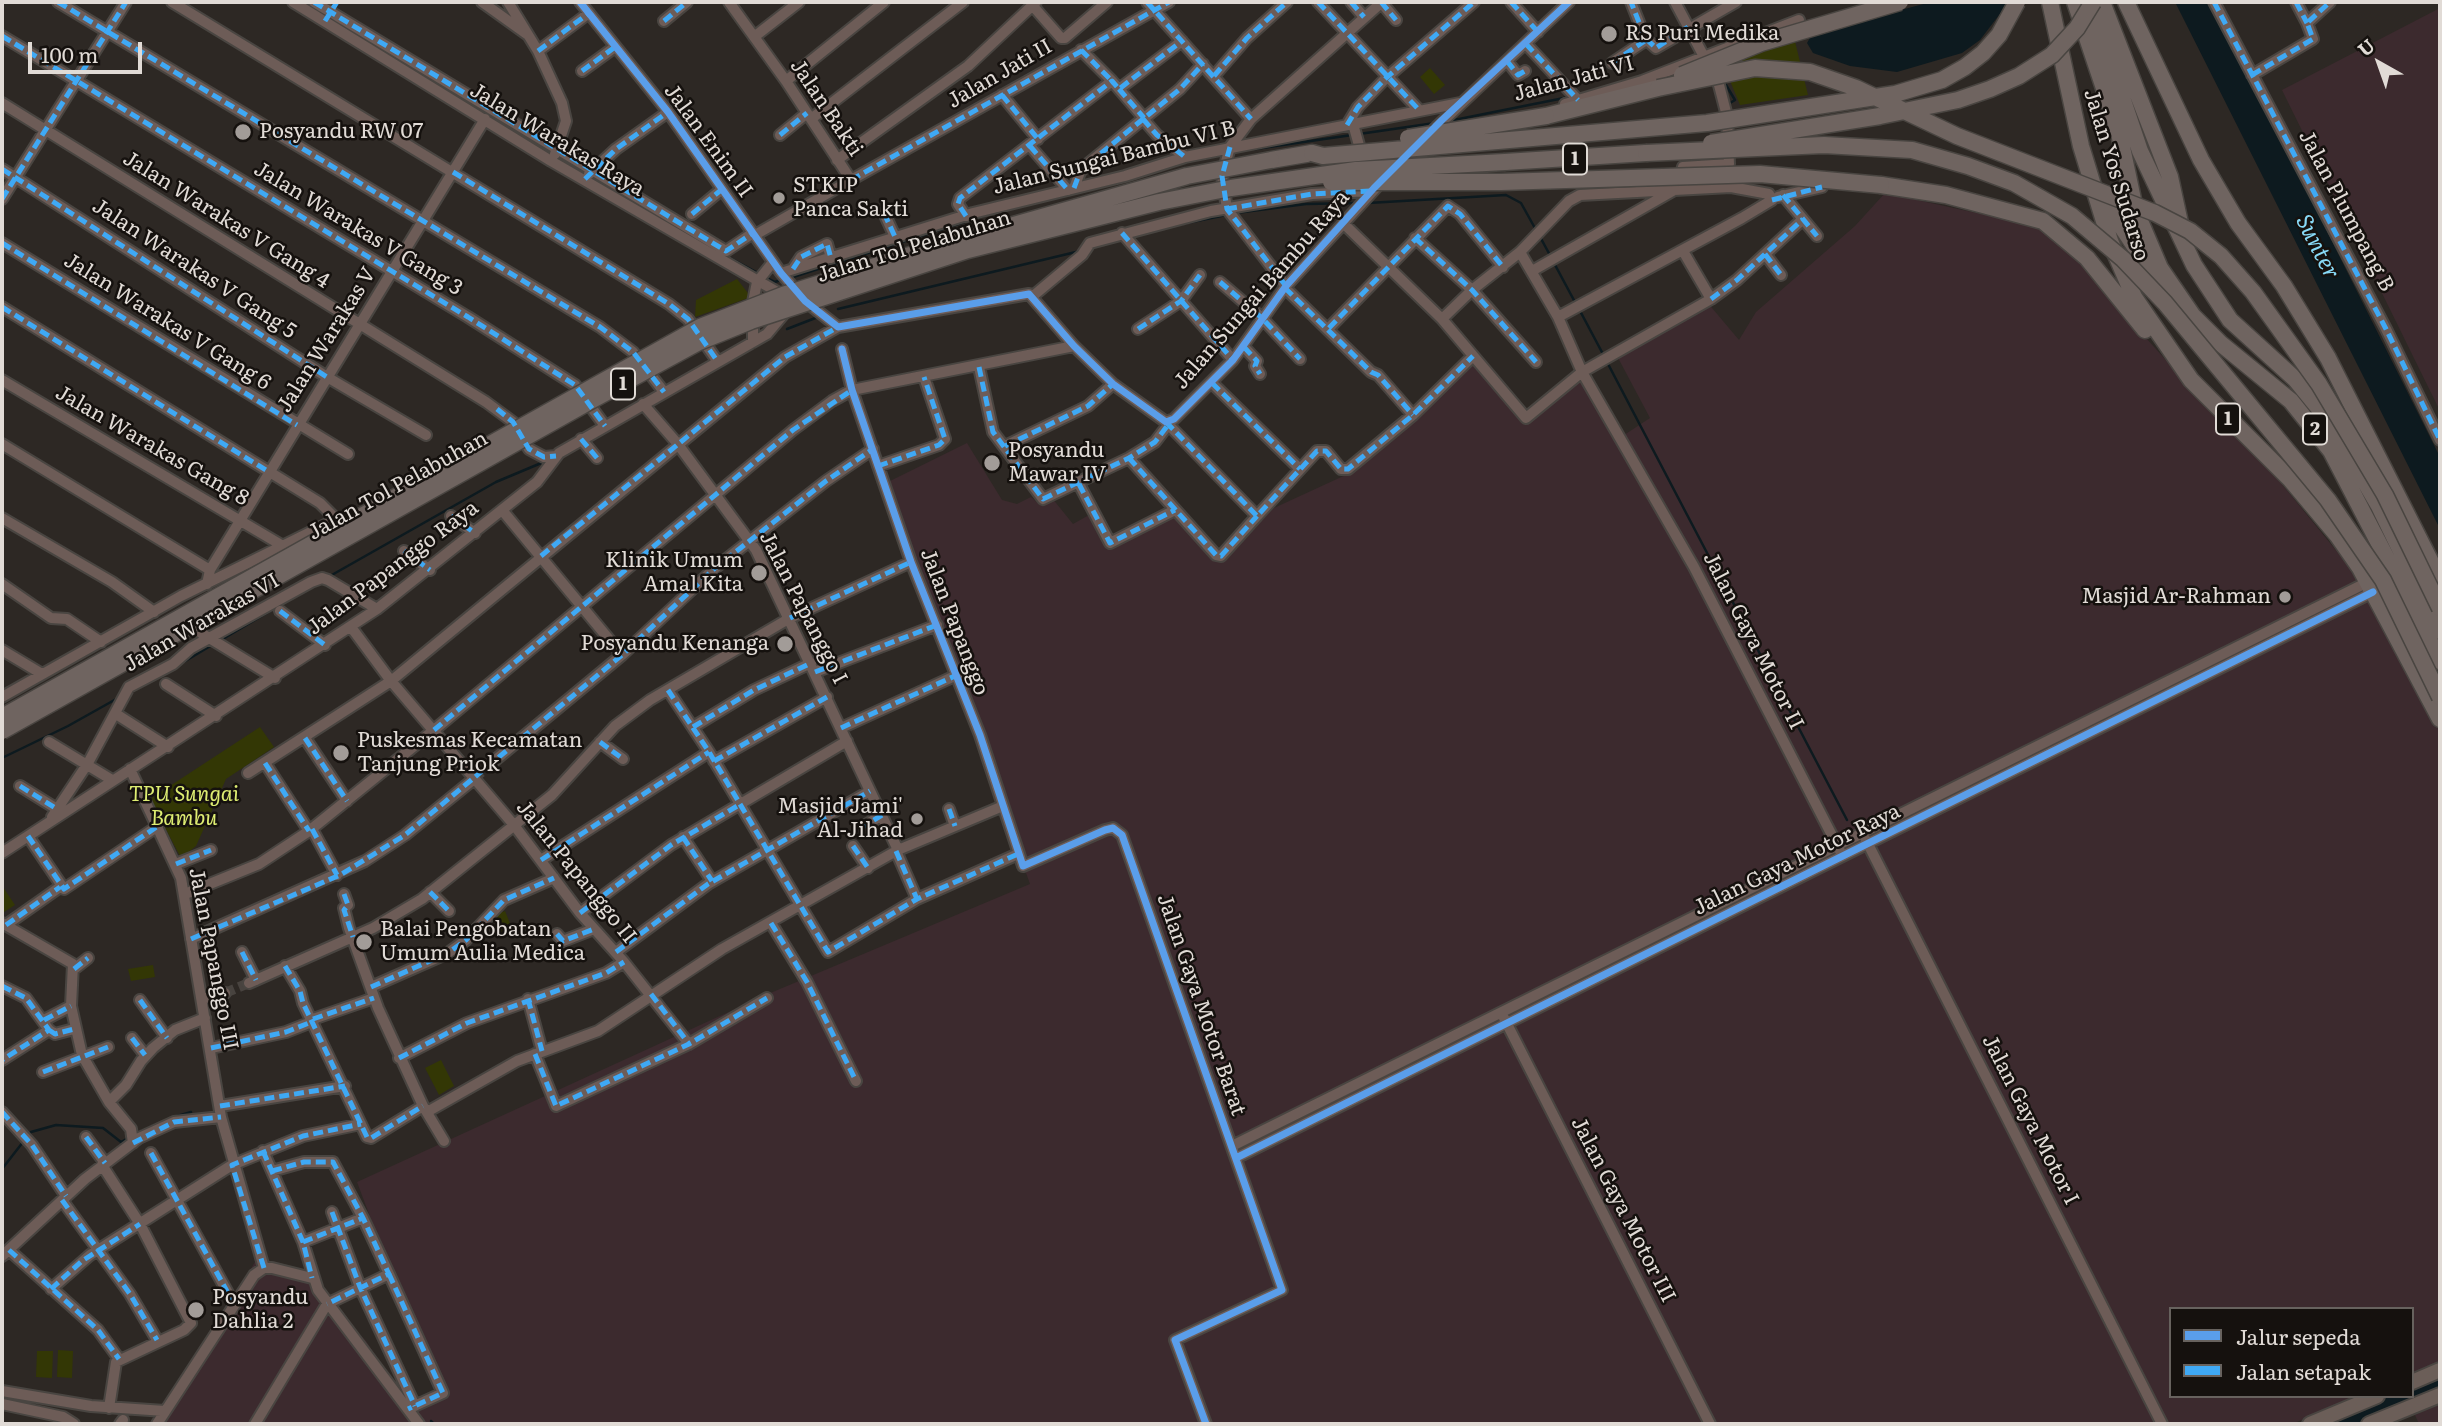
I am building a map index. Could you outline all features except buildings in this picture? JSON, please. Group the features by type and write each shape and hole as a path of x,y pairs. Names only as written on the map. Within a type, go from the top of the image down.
{"highway":[{"path":"1658,88 1683,74 1760,43 1900,2"},
{"path":"1312,153 1322,156 1707,123 1895,94 1934,83 1965,67 1999,35 2017,2"},
{"name":"Jalan Yos Sudarso","path":"2050,2 2081,146 2121,270 2146,315 2191,380 2298,488 2337,535 2371,587 2440,719"},
{"name":"2","path":"2075,2 2119,133 2138,219 2169,284 2193,316 2220,343 2291,401 2315,428 2440,631"},
{"path":"1646,153 1822,126 1958,100 2019,76 2052,55 2077,28 2091,2"},
{"name":"2","path":"2091,2 2140,151 2183,243 2204,282 2230,320 2295,379 2330,422 2403,570 2440,661"},
{"path":"2102,2 2170,177 2183,243"},
{"path":"2126,2 2201,160 2238,223 2284,286 2328,358 2440,580"},
{"path":"1312,153 1527,120 1755,68 1810,72 1856,88 1967,141 2155,213 2190,231 2221,256 2253,292 2319,384 2385,495 2440,608"},
{"path":"1646,153 1824,145 1912,150 2014,183 2071,216 2106,243 2165,303 2336,511 2382,580 2440,697"},
{"path":"2081,146 2105,201 2140,260 2171,299 2193,316"},
{"name":"Jalan Tol Pelabuhan","path":"2,717 700,327 783,295 949,243 1187,176 1312,153"},
{"name":"Jalan Tol Pelabuhan","path":"2,734 46,705 699,342 793,306 991,244 1159,202 1231,188 1381,168 1646,153"},
{"path":"1301,180 1443,183 1760,174 1920,191 2028,215 2059,231 2087,258 2143,327 2191,380"}],"main road":[{"path":"2414,1380 2440,1370"},
{"path":"2369,1424 2440,1395"},
{"path":"2310,1424 2372,1398"}],"street":[{"path":"58,2 611,335 633,352 664,392"},
{"path":"2,199 126,2"},
{"path":"172,2 669,304 688,319 718,362"},
{"name":"Jalan Warakas Raya","path":"293,2 330,14 485,119 589,174 793,301"},
{"path":"314,2 554,155 566,115 557,87 508,2"},
{"path":"481,2 530,37"},
{"name":"Jalan Enim II","path":"580,2 668,112 773,262 787,275 805,301"},
{"path":"663,21 687,2"},
{"name":"Jalan Bakti","path":"698,240 728,251 851,180 786,80 729,2"},
{"path":"754,37 799,2"},
{"path":"786,80 884,2"},
{"path":"780,135 963,2"},
{"path":"837,160 968,66 1034,3 1061,38 1065,38 1107,2"},
{"name":"Jalan Jati II","path":"851,180 1081,50 1151,6 1169,2"},
{"path":"1214,76 1247,38 1287,2"},
{"path":"1318,2 1386,78 1419,110"},
{"path":"1351,2 1364,17"},
{"path":"1396,20 1381,2 1364,17 1251,119 1229,152 1222,176 1230,213 1285,287 1371,372 1378,375 1413,415"},
{"path":"1032,296 1085,250 1123,236 1311,194 1367,196 1352,130 1358,107 1386,78 1474,2"},
{"path":"1511,2 1538,32"},
{"name":"Jalan Sungai Bambu Raya","path":"1005,446 1041,498 1045,499 1079,484 1155,442 1167,424 1233,360 1285,287 1367,196 1436,126 1569,2"},
{"path":"1631,2 1646,39 1656,48 1736,2"},
{"path":"1675,2 1707,54 1719,85 1727,116 1731,187"},
{"name":"Jalan Plumpang B","path":"2214,2 2386,329 2440,440"},
{"path":"2252,75 2313,39 2296,2"},
{"path":"2307,23 2330,2"},
{"path":"1151,6 1251,119"},
{"path":"538,51 589,13"},
{"name":"Jalan Jati VI","path":"1436,126 1576,97 1707,54 1799,20"},
{"name":"Jalan Warakas V Gang 3","path":"2,36 575,385 605,426"},
{"path":"1612,63 1646,39"},
{"path":"966,216 958,204 960,198 1116,85 1182,41"},
{"path":"1526,44 1576,97"},
{"path":"582,72 615,47"},
{"path":"1081,50 1116,85 1157,135 1185,157"},
{"path":"1507,61 1518,75 1525,71"},
{"path":"1002,94 1034,143 1071,189 1089,163 1180,89 1203,64"},
{"name":"Jalan Sungai Bambu VI B","path":"787,275 831,258 966,216 1185,157 1352,130 1419,110 1461,102"},
{"name":"Jalan Warakas V Gang 4","path":"2,103 497,409 513,422 529,449 544,457 556,456"},
{"path":"589,174 668,112"},
{"name":"Jalan Warakas V","path":"209,576 297,425 485,119"},
{"path":"1532,271 1678,187 1683,167 1729,164"},
{"name":"Jalan Warakas V Gang 5","path":"2,169 327,377 426,435"},
{"path":"1443,319 1472,290 1520,252 1570,201 1580,195 1678,187 1731,187 1763,190 1772,200"},
{"path":"1558,317 1783,194 1822,187"},
{"path":"692,214 721,190"},
{"path":"1783,194 1817,236"},
{"path":"1329,328 1448,206 1460,214 1503,267"},
{"path":"884,213 895,239"},
{"path":"1343,223 1443,319 1526,418 1582,372 1711,299 1803,219"},
{"path":"1123,236 1233,360"},
{"path":"1415,238 1472,290 1536,362"},
{"name":"Jalan Warakas V Gang 6","path":"2,243 348,454"},
{"path":"1682,251 1711,299"},
{"path":"1520,252 1558,317 1582,372"},
{"path":"1765,254 1781,275"},
{"path":"753,342 753,302 773,262"},
{"path":"1138,329 1181,301 1200,275"},
{"path":"1220,282 1262,318 1300,359"},
{"path":"248,773 391,681 677,443 785,357 838,327 1022,294 1032,296 1074,346 1113,384 1167,424 1257,516"},
{"path":"793,301 805,301 838,327"},
{"name":"Jalan Papanggo Raya","path":"4,849 112,779 168,747 377,609 502,510 547,470 556,456 753,342 778,323 793,301"},
{"path":"2,307 332,512 331,522 278,543 209,576 167,605 148,607 35,670 2,697"},
{"path":"185,894 259,864 311,830 793,430 852,390 979,367 1074,346"},
{"path":"1244,346 1257,361 1255,366 1260,374"},
{"name":"Jalan Papanggo","path":"842,349 852,390 911,562 957,675 1023,866"},
{"path":"1129,458 1218,556 1319,449 1326,451 1341,469 1348,469 1413,415 1473,356"},
{"path":"979,367 991,426 1005,446 1088,405 1113,384"},
{"name":"Jalan Gaya Motor II","path":"1582,372 1694,567 1840,851"},
{"path":"878,466 939,445 945,439 924,377"},
{"name":"Jalan Warakas Gang 8","path":"2,380 278,543"},
{"path":"1212,383 1300,470"},
{"name":"Jalan Papanggo I","path":"644,404 677,443 750,541 827,697 917,900"},
{"path":"583,442 597,458"},
{"path":"2,444 209,576"},
{"path":"494,761 622,654 750,541 873,449"},
{"path":"1079,484 1110,544 1175,510"},
{"path":"502,510 622,654"},
{"path":"451,516 475,533"},
{"path":"2,518 148,607"},
{"path":"404,551 429,570"},
{"path":"242,952 253,982 390,919 430,892 552,795 615,726 667,690 790,618 911,562"},
{"name":"Jalan Warakas VI","path":"49,822 88,763 126,691 173,664 191,648 213,642 325,579 377,609"},
{"path":"2,584 51,618 67,619 94,638"},
{"name":"Jalan Gaya Motor Raya","path":"1232,1146 1434,1046 1504,1018 2371,587"},
{"path":"181,596 194,627 213,642 275,678"},
{"path":"167,605 178,615 187,631 191,648"},
{"path":"280,611 325,645"},
{"path":"693,727 754,690 937,625"},
{"name":"Jalan Papanggo II","path":"351,627 391,681 514,825 580,912 625,962 689,1044"},
{"path":"2,650 35,670"},
{"path":"841,728 957,675"},
{"path":"166,684 216,716"},
{"path":"667,690 712,757 829,953 917,900 1018,854"},
{"path":"541,860 712,757 827,697"},
{"path":"118,710 168,747"},
{"path":"305,738 347,800"},
{"path":"580,912 684,837 847,741"},
{"path":"49,742 112,779"},
{"path":"600,742 623,758"},
{"path":"265,763 311,830 337,876"},
{"name":"Jalan Papanggo III","path":"130,769 176,864 185,894 220,1111 232,1165 264,1268"},
{"path":"191,939 337,876 405,835 474,779"},
{"path":"20,786 57,809"},
{"path":"616,952 712,881 870,791"},
{"path":"285,966 314,1020 367,1137 371,1138 496,1071 598,1031 651,995 897,850 1003,806"},
{"path":"948,809 955,826"},
{"path":"860,828 882,816"},
{"path":"27,836 60,887 67,889 159,826"},
{"name":"Jalan Gaya Motor Barat","path":"1023,866 1105,830 1113,828 1122,835 1282,1290 1175,1340 1206,1424"},
{"path":"684,837 712,881"},
{"name":"Jalan Gaya Motor I","path":"1865,839 2162,1424"},
{"path":"853,846 867,868"},
{"path":"176,864 211,850"},
{"path":"211,1048 286,1032 373,993 448,953 466,940 504,900 554,878"},
{"path":"60,887 4,927 69,960 74,969 71,1006 74,1029 82,1055 133,1140"},
{"path":"430,892 449,911"},
{"path":"344,894 348,905 344,910 353,937 399,1058 444,1141"},
{"path":"771,923 807,982 856,1081"},
{"path":"557,934 564,941 594,929"},
{"path":"74,969 88,958"},
{"path":"399,1058 467,1023 606,973 625,962"},
{"path":"2,986 26,998 55,1034 74,1029"},
{"path":"202,999 225,993"},
{"path":"528,999 538,1053 556,1106 689,1044 767,998"},
{"path":"140,1000 167,1038"},
{"path":"2,1060 71,1006"},
{"path":"109,1102 126,1086 145,1055 180,1027 205,1018"},
{"name":"Jalan Gaya Motor Raya","path":"1236,1158 1440,1057 1504,1018"},
{"name":"Jalan Gaya Motor III","path":"1504,1018 1710,1424"},
{"path":"132,1038 145,1055"},
{"path":"1434,1046 1440,1057"},
{"path":"43,1072 108,1047"},
{"path":"119,1359 98,1330 5,1251 133,1140 174,1122 345,1086"},
{"path":"2,1112 25,1138 98,1251 130,1294 157,1340"},
{"path":"51,1289 82,1261 232,1165 303,1136 361,1124"},
{"path":"86,1137 140,1224 191,1321 187,1328 119,1359 114,1366 109,1408"},
{"path":"262,1151 303,1242 312,1278 411,1408"},
{"path":"151,1153 234,1304"},
{"path":"272,1171 304,1162 333,1162 363,1218 443,1392 411,1408"},
{"path":"332,1212 360,1287 419,1424"},
{"path":"303,1242 363,1218"},
{"path":"157,1424 254,1275 264,1268 312,1278"},
{"path":"255,1424 330,1301 389,1274"},
{"path":"2,1391 109,1408 165,1411"},
{"path":"2,1404 74,1424"}],"shaded area":[{"path":"2440,8 2440,411 2282,90"},
{"path":"1885,193 2050,229 2099,273 2102,289 2182,378 2241,434 2370,592 2440,719 2440,1361 2414,1372 2414,1307 2169,1307 2169,1398 2353,1398 2292,1424 161,1424 256,1260 300,1273 366,1341 409,1407 437,1395 357,1182 768,994 1030,884 886,483 967,443 1002,500 1017,504 1031,497 1040,505 1052,498 1073,524 1089,515 1113,547 1169,507 1221,561 1274,508 1350,473 1471,356 1526,418 1583,373 1618,439 1650,418 1616,354 1707,302 1739,340 1756,312 1855,226"},
{"path":"2440,1404 2440,1424 2419,1424 2415,1415"}],"green space":[{"path":"1792,29 1808,95 1740,105 1718,52"},
{"path":"1430,68 1445,85 1434,94 1420,77"},
{"path":"737,279 751,297 695,317 696,300"},
{"name":"TPU Sungai Bambu","path":"260,727 274,747 226,779 196,846 181,858 150,799"},
{"path":"3,887 15,905 4,912 2,909"},
{"path":"505,911 512,928 499,933 492,916"},
{"path":"153,965 155,977 131,981 128,969"},
{"path":"441,1060 454,1086 439,1095 425,1068"},
{"path":"58,1350 73,1351 72,1378 57,1377"},
{"path":"37,1351 53,1351 52,1378 36,1377"}],"water":[{"path":"1931,2 2009,2 1980,40 1962,53 1897,72 1850,66 1813,53 1807,43 1811,36 1829,29"},
{"name":"Sunter","path":"2175,2 2212,2 2440,457 2440,529"}],"waterway":[{"path":"345,28 399,62"},
{"path":"1723,80 1735,100 1730,103"},
{"path":"1449,121 1569,97"},
{"path":"459,98 552,153"},
{"path":"1359,134 1435,123"},
{"path":"1255,149 1352,135"},
{"path":"558,156 571,163"},
{"path":"1368,203 1506,195 1521,203 1536,230"},
{"path":"1236,213 1306,204 1358,203"},
{"path":"1177,225 1226,215"},
{"path":"790,278 983,216"},
{"path":"1539,235 1551,257"},
{"path":"838,309 1080,251"},
{"path":"730,258 758,273"},
{"path":"1554,263 1576,304"},
{"path":"767,278 775,282 783,279"},
{"path":"1579,309 1604,356"},
{"path":"787,329 818,317"},
{"path":"1607,362 1847,820"},
{"path":"330,576 496,482 546,461"},
{"path":"221,640 294,597"},
{"path":"182,663 212,645"},
{"path":"133,691 146,684"},
{"path":"2,758 118,698"},
{"path":"174,1117 191,1112"},
{"path":"27,1137 31,1132 56,1125 103,1128 121,1142 130,1137"},
{"path":"135,1134 155,1125"},
{"path":"2,1169 23,1142"},
{"path":"2414,1392 2440,1382"},
{"path":"2338,1424 2400,1398"},
{"path":"431,1421 434,1424"}],"tunnel":[{"path":"474,779 494,761"},
{"path":"225,993 249,983"}],"marked path":[{"path":"58,2 600,327 633,352 664,392"},
{"path":"2,199 126,2"},
{"path":"314,2 726,251 753,233"},
{"path":"325,21 337,2"},
{"path":"664,21 687,2"},
{"path":"1147,2 1251,119"},
{"path":"851,180 1169,2"},
{"path":"1214,76 1247,38 1287,2"},
{"path":"1318,2 1419,110"},
{"path":"1351,2 1364,17"},
{"path":"1381,2 1396,20"},
{"path":"1347,125 1358,107 1386,78 1474,2"},
{"path":"1511,2 1538,32"},
{"path":"1612,63 1646,40 1631,2"},
{"path":"2214,2 2386,329 2440,440"},
{"path":"2296,2 2307,23"},
{"path":"2252,75 2313,39 2307,23 2330,2"},
{"path":"538,51 589,13"},
{"path":"1646,39 1656,48 1688,27"},
{"path":"2,36 468,317 575,385 605,426"},
{"path":"966,216 958,204 960,198 1112,81 1119,89 1182,41"},
{"path":"1526,44 1578,100"},
{"path":"582,71 615,47"},
{"path":"1081,50 1112,81"},
{"path":"1507,61 1518,75 1525,71"},
{"path":"1074,188 1080,172 1089,163 1180,89 1203,64"},
{"path":"1119,89 1144,118"},
{"path":"1002,95 1038,139"},
{"path":"585,179 616,149 668,112"},
{"path":"780,135 807,113"},
{"path":"1143,119 1157,135 1185,157"},
{"path":"1030,146 1068,190"},
{"path":"1230,147 1222,176 1227,209 1286,286"},
{"path":"2,169 327,377"},
{"path":"453,172 669,304 688,319 718,362"},
{"path":"1772,200 1822,187"},
{"path":"692,214 721,190"},
{"path":"1227,209 1312,194 1371,191"},
{"path":"1783,195 1817,236"},
{"path":"1329,328 1448,206 1460,214 1503,267"},
{"path":"884,213 896,239"},
{"path":"1711,299 1737,280 1803,219"},
{"path":"1122,233 1233,360"},
{"path":"1415,238 1472,290 1536,362"},
{"path":"2,243 297,425"},
{"path":"793,269 801,257 827,244 831,258"},
{"path":"1765,254 1781,275"},
{"path":"1138,329 1181,301 1200,275"},
{"path":"1220,282 1262,318 1300,359"},
{"path":"1285,288 1371,372 1378,375 1413,415"},
{"path":"2,307 269,472"},
{"path":"541,556 785,357 838,327"},
{"path":"1244,347 1257,361 1255,366 1260,374"},
{"path":"1166,422 1257,516 1317,451 1326,451 1341,469 1348,469 1413,415 1473,356"},
{"path":"979,367 993,432 1043,499 1129,458 1155,442 1168,425"},
{"path":"878,466 939,445 945,439 924,377"},
{"path":"434,730 793,430 852,390 851,383"},
{"path":"1212,383 1300,469"},
{"path":"1005,446 1088,406 1113,384"},
{"path":"497,409 513,422 529,449 544,457 556,456"},
{"path":"581,439 597,458"},
{"path":"191,939 340,875 405,835 622,655 715,568 826,481 873,449"},
{"path":"1129,458 1216,555 1221,556 1257,516"},
{"path":"1079,484 1110,543 1175,510"},
{"path":"451,516 475,533"},
{"path":"404,551 430,570"},
{"path":"790,618 911,562"},
{"path":"280,611 325,645"},
{"path":"815,672 937,625"},
{"path":"693,727 754,690 811,663"},
{"path":"841,728 957,675"},
{"path":"668,690 709,752 828,952 917,899 1018,854"},
{"path":"714,761 827,697"},
{"path":"305,738 347,801"},
{"path":"600,742 623,759"},
{"path":"541,860 709,752"},
{"path":"265,763 309,831"},
{"path":"20,786 57,809"},
{"path":"616,952 708,884 870,791"},
{"path":"580,913 671,845 739,805"},
{"path":"949,809 955,826"},
{"path":"861,828 882,815"},
{"path":"28,836 64,889 158,826"},
{"path":"312,829 337,875"},
{"path":"683,837 712,881"},
{"path":"853,846 868,868"},
{"path":"176,864 211,850"},
{"path":"896,851 917,899"},
{"path":"371,987 448,953 466,940 504,900 554,878"},
{"path":"6,925 60,887"},
{"path":"430,892 449,911"},
{"path":"344,894 348,905 344,910 353,937"},
{"path":"771,923 807,982 856,1081"},
{"path":"557,934 563,941 594,929"},
{"path":"242,952 256,980"},
{"path":"74,969 88,958"},
{"path":"399,1058 467,1023 606,973 624,962"},
{"path":"285,966 300,991 303,1003 367,1137 371,1138 423,1106"},
{"path":"2,986 26,998 49,1030 2,1060"},
{"path":"651,994 689,1044"},
{"path":"313,1019 374,998"},
{"path":"535,1054 556,1106 689,1044 767,998"},
{"path":"528,999 542,1051"},
{"path":"140,1000 167,1038"},
{"path":"44,1020 71,1006"},
{"path":"211,1048 286,1032 314,1021"},
{"path":"49,1030 55,1034 74,1029"},
{"path":"132,1038 145,1055"},
{"path":"43,1072 108,1047"},
{"path":"220,1106 345,1086"},
{"path":"2,1112 32,1145 66,1196"},
{"path":"133,1143 174,1122 221,1117"},
{"path":"264,1268 232,1165 303,1136 361,1124"},
{"path":"86,1137 105,1163"},
{"path":"263,1151 303,1242 312,1278"},
{"path":"151,1153 234,1304"},
{"path":"272,1171 304,1162 333,1162 363,1218"},
{"path":"62,1200 130,1294 157,1340"},
{"path":"332,1212 360,1287 415,1406"},
{"path":"303,1242 363,1218 389,1274 327,1304"},
{"path":"51,1289 82,1261 140,1224"},
{"path":"9,1250 98,1330 119,1359"},
{"path":"389,1274 443,1393 408,1409"}],"cycle path":[{"path":"580,2 668,112 781,273 805,301 838,327 1029,294 1074,346 1113,384 1166,422 1174,419 1233,360 1286,286 1374,188 1442,120 1569,2"},
{"path":"842,349 852,390 911,562 980,735 1023,866 1105,830 1113,828 1122,835 1282,1290 1175,1340 1206,1424"},
{"path":"1236,1158 2373,592"}],"place":[{"name":"RS Puri Medika","path":"1609,34"},
{"name":"Posyandu RW 07","path":"243,132"},
{"name":"STKIP Panca Sakti","path":"779,198"},
{"name":"Posyandu Mawar IV","path":"992,463"},
{"name":"Klinik Umum Amal Kita","path":"759,573"},
{"name":"Masjid Ar-Rahman","path":"2285,597"},
{"name":"Posyandu Kenanga","path":"785,644"},
{"name":"Puskesmas Kecamatan Tanjung Priok","path":"341,753"},
{"name":"Masjid Jami' Al-Jihad","path":"917,819"},
{"name":"Balai Pengobatan Umum Aulia Medica","path":"364,942"},
{"name":"Posyandu Dahlia 2","path":"196,1310"}]}
